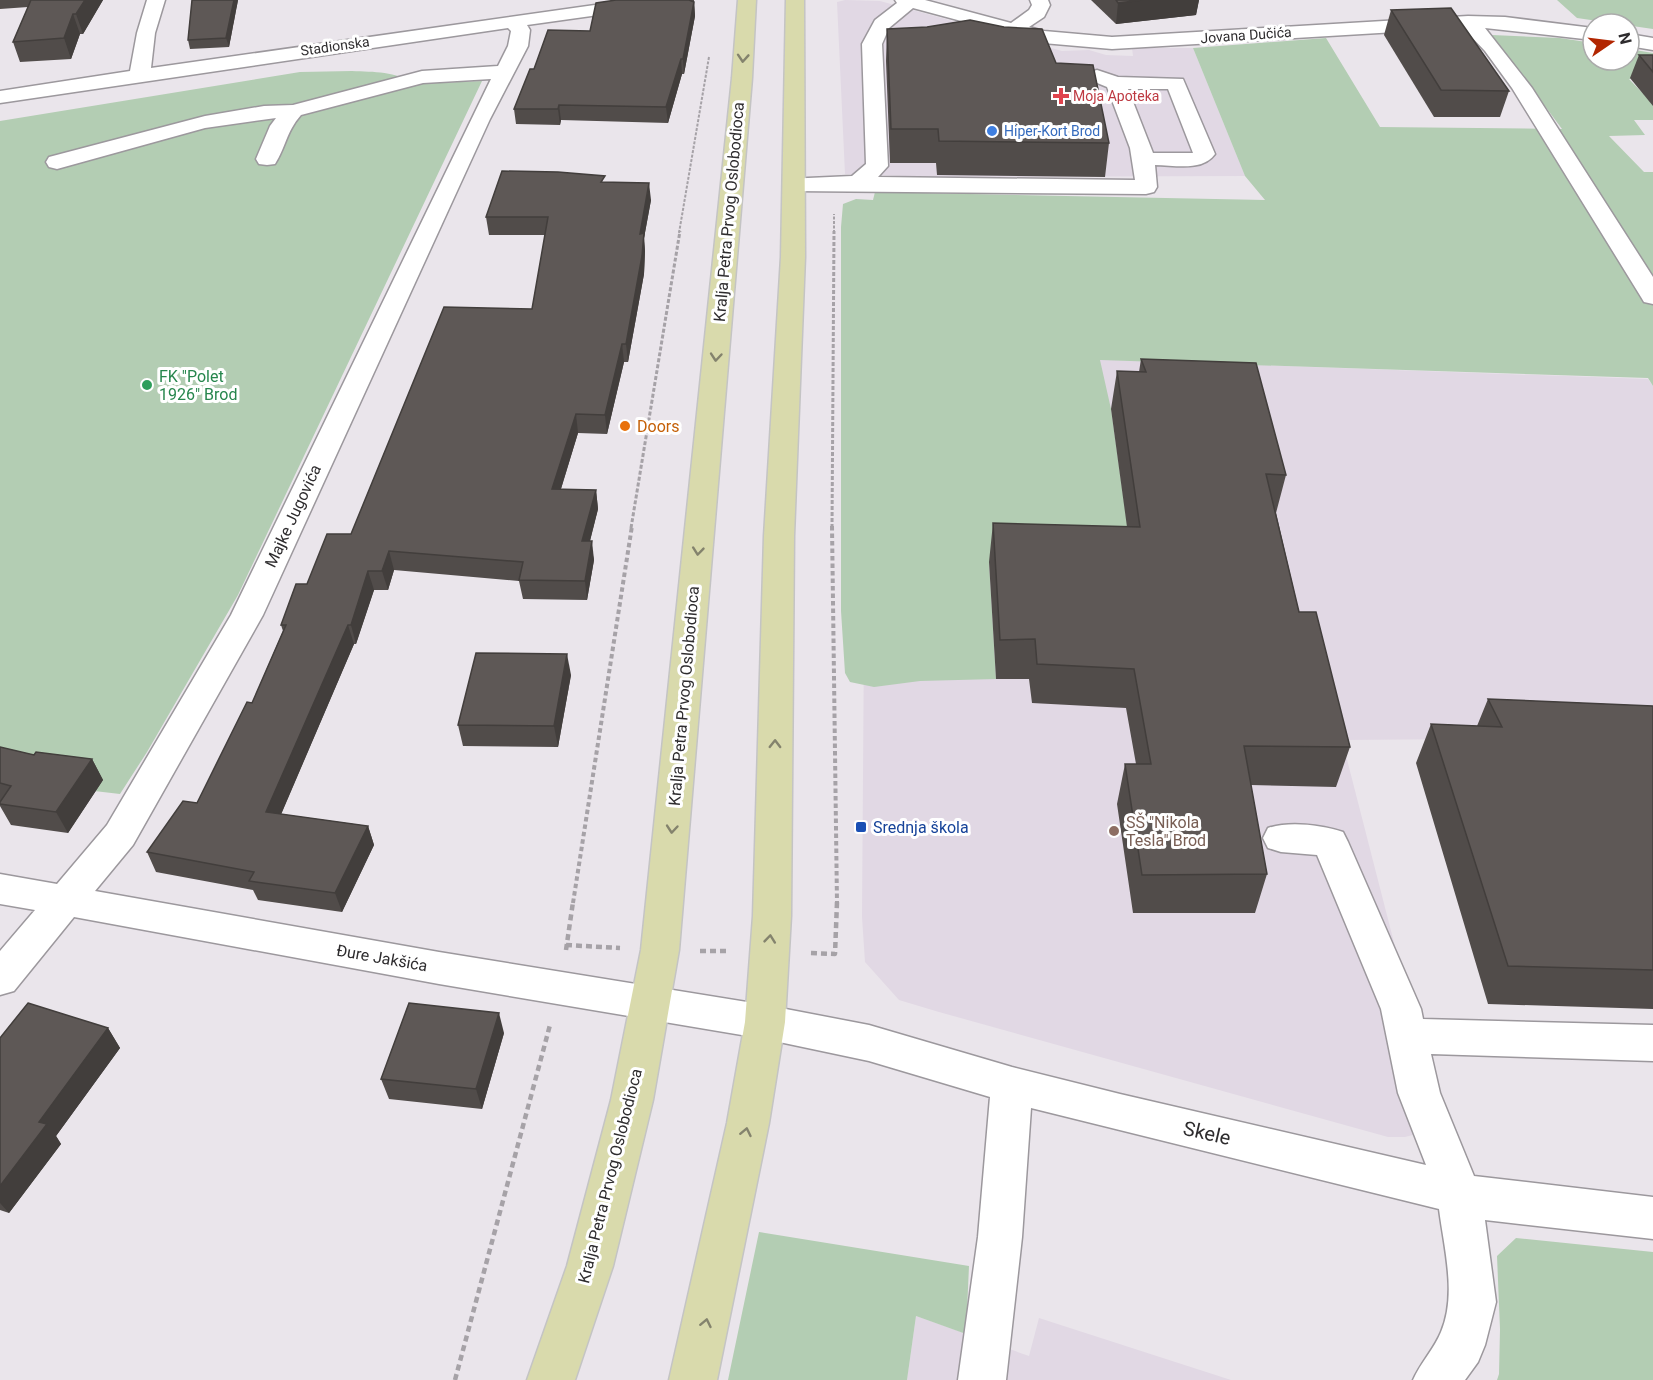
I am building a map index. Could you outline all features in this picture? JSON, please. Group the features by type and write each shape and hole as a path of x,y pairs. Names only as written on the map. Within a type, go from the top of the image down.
{"main road":[{"name":"Kralja Petra Prvog Oslobodioca","path":"551,1380 590,1266 632,1100 660,950 742,78 747,0"},
{"path":"693,1380 748,1123 765,1022 772,916 779,536 793,257 795,0"}],"street":[{"path":"140,74 146,33 156,0"},
{"name":"Stadionska","path":"0,97 140,74 670,0"},
{"path":"1014,29 1037,14 1041,5 1039,0"},
{"path":"858,183 877,166 872,44 877,30 885,19 907,1"},
{"name":"Jovana Dučića","path":"907,1 1084,48 1468,22 1505,23 1581,32"},
{"path":"885,19 907,25"},
{"name":"Majke Jugovića","path":"0,979 120,835 246,615 503,72 518,46 521,30 511,21"},
{"path":"1468,22 1494,47 1512,73 1595,200 1653,297"},
{"path":"1025,53 1084,48 1097,76 1116,83 1173,77 1204,154 1200,159 1143,159"},
{"path":"57,162 227,117 261,111 294,111 422,77 503,72"},
{"path":"794,184 1146,187 1147,173 1143,159 1116,83"},
{"path":"267,159 280,126 294,111"},
{"path":"1281,838 1330,842 1401,1009 1419,1093 1459,1193 1473,1302 1461,1345 1437,1380"},
{"name":"Đure Jakšića","path":"0,889 765,1022"},
{"name":"Skele","path":"765,1022 869,1043 1012,1085 1120,1113 1488,1200 1653,1218"},
{"path":"1406,1036 1653,1043"},
{"path":"982,1380 1000,1237 1012,1085"}],"path":[{"path":"455,1380 560,987 651,402 710,47"}],"shaded area":[{"path":"845,0 880,1 1062,51 1089,50 1106,55 1133,56 1132,48 1193,48 1245,176 938,177 845,174 837,2"},
{"name":"SŠ \"Nikola Tesla\" Brod","path":"866,355 975,355 1648,379 1653,386 1653,746 1471,739 1342,740 1409,1001 1421,1133 1405,1137 1388,1137 899,1000 865,962 862,917"},
{"path":"916,1316 1029,1356 1039,1318 1231,1380 907,1380"}],"green space":[{"path":"1557,0 1653,0 1653,29 1641,27 1641,12 1581,12 1581,19 1577,18"},
{"path":"1492,35 1581,41 1581,72 1641,72 1641,51 1653,53 1653,79 1629,79 1653,104 1653,120 1634,120 1645,135 1609,136 1644,172 1653,172 1653,386 1648,378 1100,360 1111,409 1133,566 989,562 996,679 920,681 874,687 850,682 845,673 841,611 841,227 843,204 856,199 873,200 875,192 1265,200 1245,176 1193,48 1326,38 1380,127 1562,129"},
{"name":"FK \"Polet 1926\" Brod","path":"352,71 392,74 414,84 482,81 238,595 147,752 120,794 0,780 0,121 300,72"},
{"path":"759,1232 969,1266 966,1334 916,1316 907,1380 728,1380"},
{"path":"1516,1238 1653,1252 1653,1380 1497,1380 1500,1329 1497,1256"}],"building":[{"path":"31,0 85,0 76,14 73,14 64,38 13,42"},
{"path":"192,0 234,0 226,38 188,40"},
{"path":"616,0 689,0 694,2 683,59 681,59 666,107 559,105 558,109 514,109 530,69 534,69 548,30 590,31 596,3"},
{"path":"1116,0 1142,0 1118,3"},
{"path":"1451,8 1509,91 1441,90 1391,10"},
{"name":"Hiper-Kort Brod","path":"970,20 1004,27 1042,29 1056,63 1093,65 1109,143 939,141 938,129 891,129 887,29 927,27"},
{"path":"1641,55 1653,55 1653,72 1641,57"},
{"path":"502,171 558,172 605,176 601,182 649,183 640,234 644,233 642,256 626,344 622,344 605,415 576,414 552,489 596,490 582,541 592,541 585,581 519,580 523,562 389,551 382,571 368,571 351,625 348,625 266,812 368,826 335,893 249,881 254,872 147,852 183,801 197,803 247,702 252,703 286,625 281,625 296,584 307,584 327,534 351,534 444,307 532,309 548,217 486,217"},
{"path":"1141,359 1256,363 1286,475 1266,474 1299,612 1316,612 1350,747 1244,746 1267,874 1142,875 1125,764 1151,764 1134,669 1037,664 1035,639 1000,640 993,523 1140,527 1117,371 1146,372"},
{"path":"476,653 567,654 554,726 458,725"},
{"path":"1488,699 1653,706 1653,970 1508,966 1431,724 1502,727"},
{"path":"0,747 34,755 36,752 92,759 56,812 0,804 11,786 0,783"},
{"path":"28,1003 108,1028 39,1122 47,1124 0,1186 0,1038"},
{"path":"409,1003 499,1013 476,1089 381,1079"}],"place":[{"name":"Moja Apoteka","path":"1061,96"},
{"name":"Hiper-Kort Brod","path":"992,131"},
{"name":"FK \"Polet 1926\" Brod","path":"147,385"},
{"name":"Doors","path":"625,426"},
{"name":"Srednja škola","path":"861,827"},
{"name":"SŠ \"Nikola Tesla\" Brod","path":"1114,831"}]}
